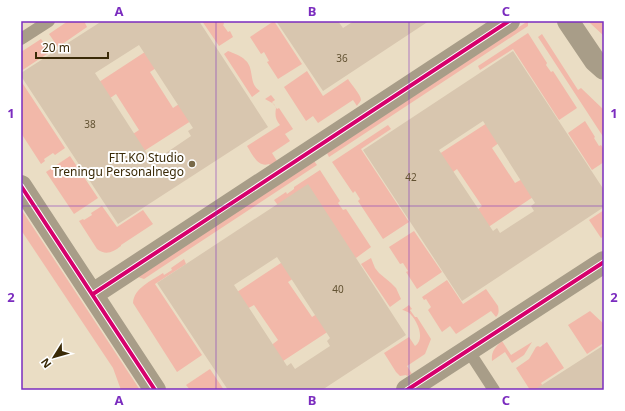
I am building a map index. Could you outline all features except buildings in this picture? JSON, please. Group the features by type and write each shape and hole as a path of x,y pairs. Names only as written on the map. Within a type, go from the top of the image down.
{"street":[{"path":"93,294 509,21"},
{"path":"568,21 595,61 604,69"},
{"path":"21,186 155,390"},
{"path":"406,390 604,262"}],"lane":[{"path":"21,39 49,21"},
{"path":"468,350 494,390"}],"shaded area":[{"path":"68,21 86,21 85,23 87,27 58,47 49,34"},
{"path":"202,21 223,21 223,25 228,32 230,31 233,37 219,46"},
{"path":"274,21 302,64 278,79 267,62 269,61 264,52 261,54 250,37"},
{"path":"528,21 528,26 329,157 327,153"},
{"path":"589,21 604,21 604,36 590,23"},
{"path":"528,33 547,63 546,65 551,72 553,71 577,108 559,120 513,49 480,70 478,66"},
{"path":"542,34 578,90 581,88 604,110 604,138 538,37"},
{"path":"41,39 50,52 21,71 21,52"},
{"path":"148,50 159,66 150,72 173,108 182,102 194,119 141,153 130,136 139,130 116,94 106,101 96,84"},
{"path":"228,51 242,57 248,63 254,84 260,91 252,97 224,54"},
{"path":"307,71 323,96 348,79 361,100 357,106 353,100 318,123 313,116 306,121 284,87"},
{"path":"21,81 65,148 55,155 53,153 44,159 45,161 41,164 21,133"},
{"path":"271,95 275,100 272,102 273,103 265,99"},
{"path":"276,108 279,108 293,129 285,134 290,141 272,153 277,161 270,165 265,165 256,160 247,146 280,125 277,121"},
{"path":"585,121 599,146 601,145 604,150 604,162 592,170 568,133"},
{"path":"487,123 500,142 492,148 515,183 524,178 536,195 484,230 473,213 482,206 457,169 449,175 436,156"},
{"path":"388,125 391,129 361,149 409,222 383,239 358,201 360,199 355,191 353,193 332,162"},
{"path":"70,156 98,198 74,214 46,172"},
{"path":"314,161 317,165 144,279 138,277"},
{"path":"320,170 340,201 338,203 343,210 346,209 371,247 356,258 277,204 274,200 286,192 287,194 294,189 294,187"},
{"path":"102,206 117,227 143,210 153,224 115,250 106,253 100,251 97,249 79,221 92,215 91,213"},
{"path":"21,209 140,390 121,390 113,368 21,230"},
{"path":"604,210 604,236 601,238 589,220"},
{"path":"414,231 442,272 417,289 406,272 408,271 403,263 400,264 389,247"},
{"path":"371,258 375,268 396,288 401,299 390,307 361,264"},
{"path":"184,259 186,264 155,284 202,355 177,372 133,303 136,293 144,285 163,273 164,275 172,270 171,268"},
{"path":"287,259 297,276 288,282 312,317 320,312 332,329 280,363 269,347 278,340 254,305 245,310 234,294"},
{"path":"447,280 463,304 486,289 498,306 497,316 496,317 491,311 456,334 450,326 442,332 428,310 431,307 426,299 424,300 422,297"},
{"path":"409,305 412,309 410,310 415,317 417,317 431,339 425,354 407,366 412,374 400,376 384,353 409,337 415,346 418,343 420,334 417,324 408,312 402,310"},
{"path":"590,311 604,324 604,347 602,344 587,354 568,325"},
{"path":"502,341 511,355 532,342 524,355 512,363 505,352 492,361 494,350"},
{"path":"547,342 564,368 541,383 544,388 541,390 530,390 516,368 529,359 536,347 540,347"},
{"path":"210,369 224,390 190,390 186,385"}],"cycle path":[{"path":"93,294 509,21"},
{"path":"21,186 155,390"},
{"path":"407,390 604,262"}],"place":[{"name":"FIT.KO Studio Treningu Personalnego","path":"192,164"}]}
